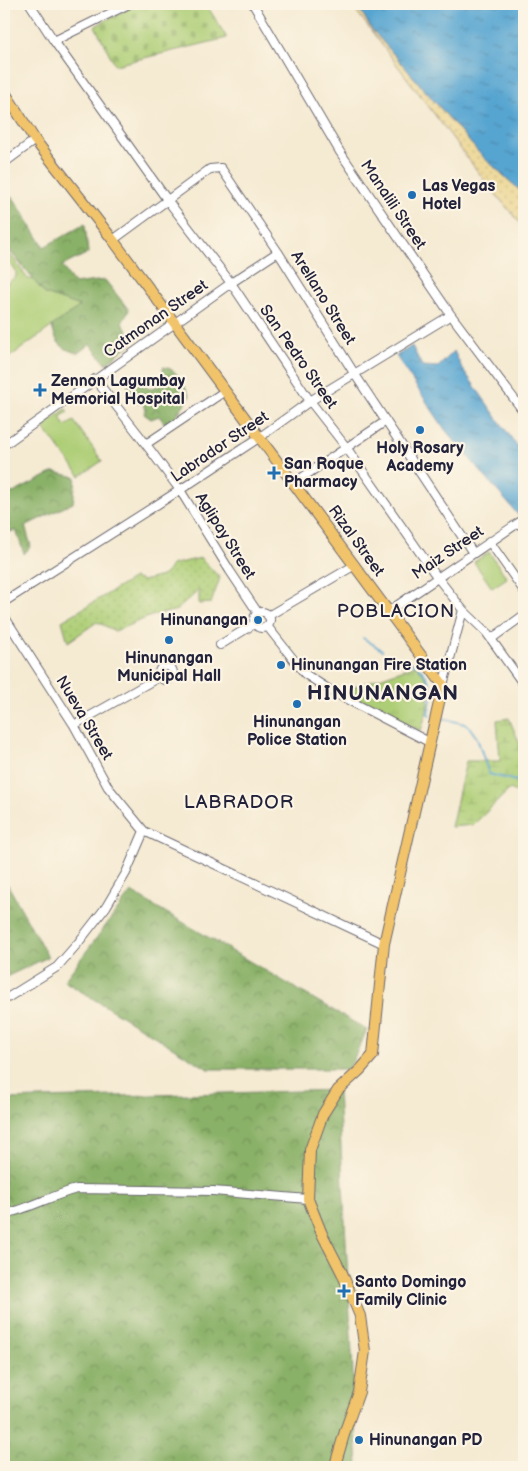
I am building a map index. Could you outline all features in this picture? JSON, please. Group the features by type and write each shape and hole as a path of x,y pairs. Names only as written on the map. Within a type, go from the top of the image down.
{"main road":[{"name":"Rizal Street","path":"4,91 35,140 113,240 443,685"},
{"path":"337,1467 336,1462 359,1392 365,1351 360,1316 308,1199 310,1150 323,1114 338,1090 373,1055 384,944 443,685"}],"street":[{"name":"San Pedro Street","path":"30,4 54,42 168,201 231,283 310,401 346,447 437,577 463,610 492,639 523,680"},
{"path":"54,42 128,4"},
{"name":"Manalili Street","path":"253,4 340,152 451,315 524,412"},
{"path":"4,163 35,140"},
{"name":"Arellano Street","path":"113,240 210,169 221,168 278,252 354,374 473,553"},
{"name":"Catmonan Street","path":"4,445 231,283 278,252"},
{"name":"Labrador Street","path":"4,602 180,490 310,401 451,315"},
{"name":"Aglipay Street","path":"95,379 180,490 230,572 258,613"},
{"path":"146,444 225,391"},
{"path":"294,483 386,421"},
{"name":"Maiz Street","path":"389,611 524,519"},
{"path":"490,541 524,591"},
{"path":"268,616 355,565"},
{"path":"443,685 463,610"},
{"path":"265,612 270,620 267,626 262,628 254,624 254,617 258,613 265,612"},
{"path":"492,639 524,615"},
{"name":"Nueva Street","path":"4,616 74,725 108,787 144,831"},
{"path":"220,645 254,624"},
{"path":"267,626 305,674 333,692 429,742"},
{"path":"74,725 159,677"},
{"path":"4,1000 57,967 78,943 106,907 126,873 144,831 384,944"},
{"path":"4,1214 18,1211 61,1193 77,1189 213,1191 308,1199"}],"green space":[{"path":"137,4 206,4 227,38 115,65 95,26"},
{"path":"13,197 44,247 85,224 88,253 62,266 74,284 105,280 129,310 122,323 134,341 106,364 90,344 78,353 68,350 57,341 52,326 80,306 45,294 4,244 4,199"},
{"path":"4,246 28,279 60,283 82,305 4,361 4,285 16,277 16,271 4,257"},
{"path":"163,367 173,370 190,396 172,422 165,424 159,416 151,419 144,414 146,409 141,402 138,404 129,390 127,381 131,375 137,379 140,385 147,386 148,389 164,384"},
{"path":"66,409 68,412 60,417 65,426 74,421 102,461 80,476 42,426"},
{"path":"54,472 76,477 73,503 25,526 31,546 24,554 16,530 4,534 4,490 13,493"},
{"path":"489,552 507,578 492,588 474,562"},
{"path":"201,558 220,578 211,603 199,604 199,590 177,610 151,616 115,631 97,622 68,642 62,621 134,578 143,581 165,575 171,565"},
{"path":"416,665 429,682 428,707 421,731 343,691"},
{"path":"509,718 524,754 524,796 510,789 473,825 451,827 466,761 500,761 497,720"},
{"path":"4,878 48,957 4,978"},
{"path":"131,892 367,1030 349,1069 208,1069 64,981"},
{"path":"338,1090 358,1467 4,1467 4,1099"}],"sand":[{"path":"351,4 357,4 371,28 481,155 524,194 524,228 485,181"}],"water":[{"path":"357,4 524,4 524,194 481,155 371,28"},
{"path":"412,346 422,366 438,367 454,351 462,368 524,456 524,513 519,516 446,431 396,356"}],"waterway":[{"path":"363,638 382,650"},
{"path":"391,655 417,664 427,677 432,692 428,714 430,715"},
{"path":"442,718 468,725 477,738 489,774 524,783"}],"place":[{"name":"Las Vegas Hotel","path":"412,195"},
{"name":"Zennon Lagumbay Memorial Hospital","path":"40,390"},
{"name":"Holy Rosary Academy","path":"420,430"},
{"name":"San Roque Pharmacy","path":"274,473"},
{"name":"Hinunangan","path":"258,620"},
{"name":"Hinunangan Municipal Hall","path":"169,640"},
{"name":"Hinunangan Fire Station","path":"281,665"},
{"name":"Hinunangan Police Station","path":"297,704"},
{"name":"Santo Domingo Family Clinic","path":"344,1291"},
{"name":"Hinunangan PD","path":"359,1440"}],"district":[{"name":"POBLACION","path":"396,611"},
{"name":"HINUNANGAN","path":"383,693"},
{"name":"LABRADOR","path":"239,802"}]}
